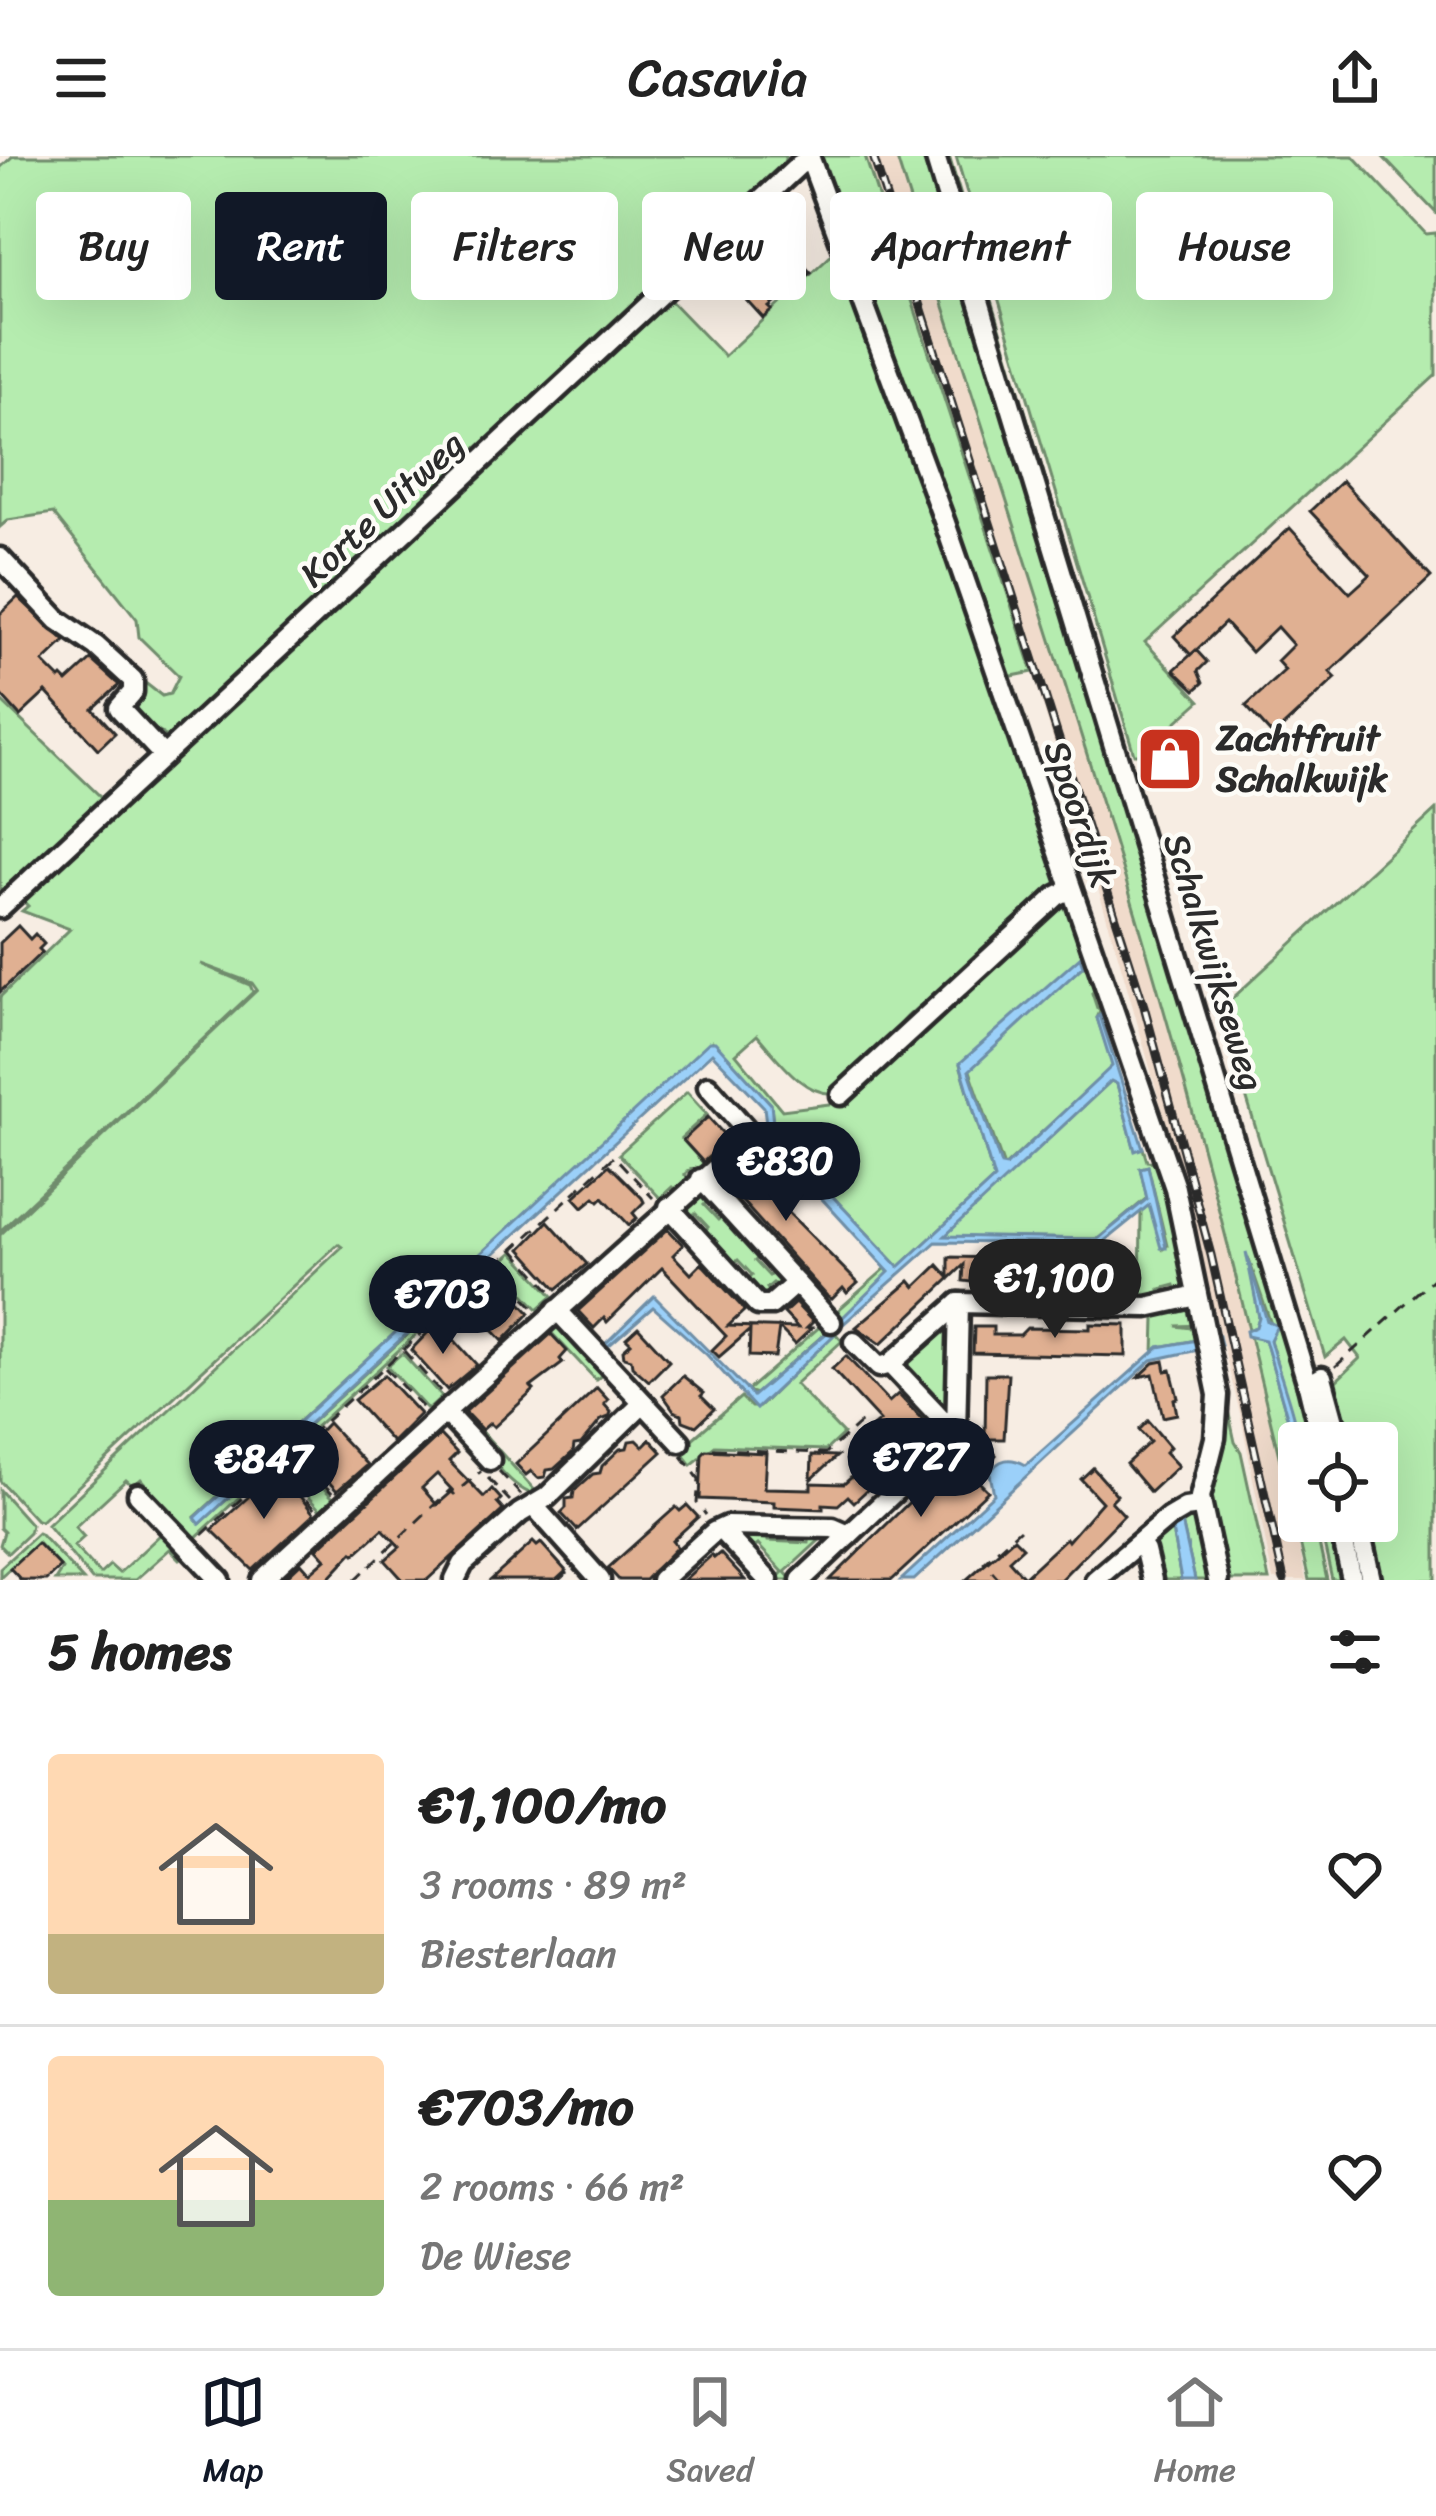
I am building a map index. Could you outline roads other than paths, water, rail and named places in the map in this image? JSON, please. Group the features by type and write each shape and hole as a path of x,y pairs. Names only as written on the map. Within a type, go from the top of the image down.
{"street":[{"name":"Schalkwijkseweg","path":"935,156 1332,1422"},
{"name":"Korte Uitweg","path":"0,908 809,158"},
{"name":"Spoordijk","path":"809,158 937,501 1175,1188 1219,1406 1200,1506"},
{"path":"0,557 58,620 133,680 133,692 119,708 163,755"},
{"path":"841,1095 1057,896 1071,889"},
{"path":"262,1580 743,1144 746,1136 740,1121 708,1086"},
{"path":"701,1179 831,1322"},
{"path":"667,1209 758,1305 771,1305 796,1282"},
{"path":"854,1342 879,1366 890,1364 959,1304 1147,1307 1197,1296"},
{"path":"801,1580 956,1434 959,1304"},
{"path":"555,1312 680,1442"},
{"path":"890,1364 956,1434"},
{"name":"Schalkwijkseweg","path":"1315,1381 1320,1422"},
{"path":"455,1580 463,1564 643,1402"},
{"path":"444,1412 490,1460"},
{"path":"138,1493 220,1580"},
{"path":"1095,1580 1176,1512 1200,1506 1218,1580"},
{"path":"528,1510 600,1580"},
{"path":"661,1580 727,1526 833,1528 849,1534"},
{"path":"719,1530 768,1580"},
{"path":"1344,1542 1352,1580"},
{"path":"1363,1542 1371,1580"},
{"path":"1140,1544 1152,1580"}],"water":[{"path":"1080,957 1083,966 969,1071 1001,1165 1006,1166 1112,1066 1097,1018 1100,1015 1143,1148 1135,1151 1117,1084 1111,1081 945,1236 1098,1239 1147,1199 1140,1168 1148,1166 1166,1248 1161,1248 1149,1205 1101,1244 936,1242 841,1326 840,1320 889,1272 768,1140 764,1107 712,1053 200,1524 195,1518 709,1042 715,1042 771,1104 774,1134 899,1267 994,1179 960,1063"},
{"path":"1246,1252 1267,1321 1277,1326 1270,1340 1294,1422 1289,1422 1265,1340 1247,1336 1259,1317"},
{"path":"654,1296 753,1396 830,1330 834,1335 756,1409 707,1355 653,1307 606,1348"},
{"path":"1219,1336 1221,1345 1152,1360 914,1580 901,1580 994,1494 990,1474 997,1464 1010,1460 1026,1465 1159,1347"},
{"path":"1179,1519 1195,1580 1181,1580 1172,1530"}],"railway":[{"path":"873,156 1144,1006 1211,1255 1284,1580"}],"place":[{"name":"Zachtfruit Schalkwijk","path":"1170,759"}]}
